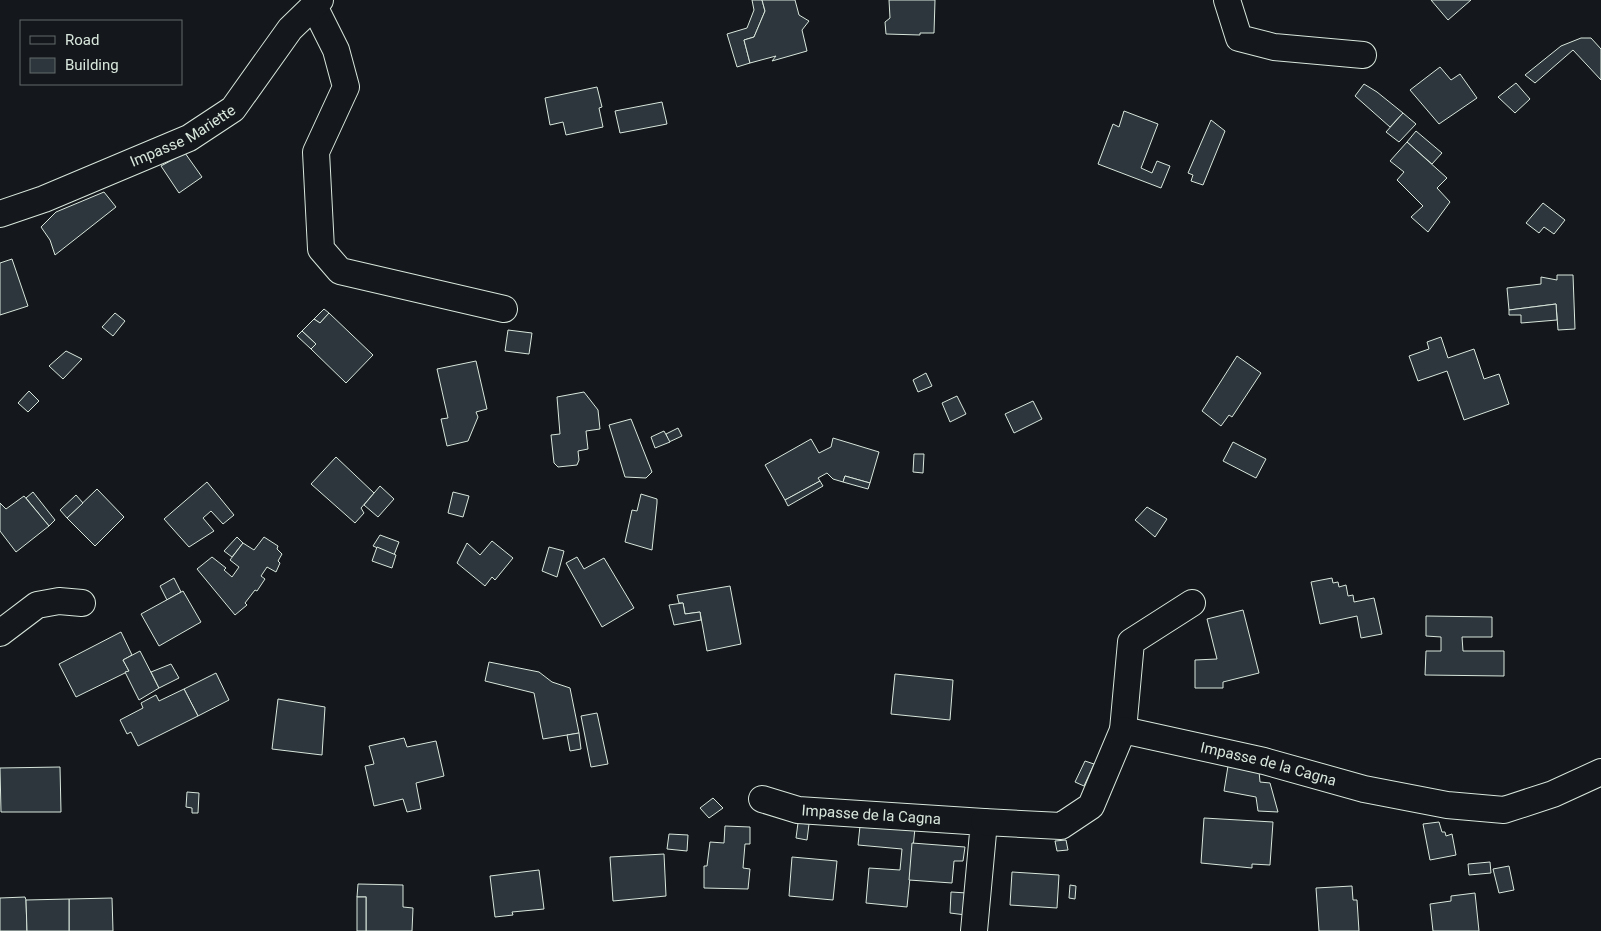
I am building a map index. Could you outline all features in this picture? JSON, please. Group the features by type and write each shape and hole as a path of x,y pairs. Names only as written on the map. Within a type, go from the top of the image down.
{"street":[{"path":"1228,0 1239,38 1274,47 1362,55"},
{"path":"317,3 336,50 346,87 316,152 321,249 340,271 504,309"},
{"name":"Impasse Mariette","path":"0,214 44,199 189,138 233,109 290,29 317,3"},
{"path":"0,633 37,605 59,601 82,603"},
{"path":"1123,730 1131,642 1192,603"},
{"name":"Impasse de la Cagna","path":"762,799 798,810 1061,826 1092,806 1123,730 1264,761 1364,788 1447,805 1485,809 1504,810 1553,794 1601,772"},
{"path":"974,931 984,822"}],"building":[{"path":"752,0 762,0 765,11 754,37 744,40 750,63 737,67 727,34 747,28 754,10"},
{"path":"762,0 795,0 799,15 809,21 802,30 807,51 772,61 776,56 750,63 744,40 754,37 765,11"},
{"path":"889,0 935,0 934,33 920,33 920,35 886,34 885,22 890,18"},
{"path":"1431,0 1471,0 1448,20"},
{"path":"1581,38 1591,38 1601,49 1601,80 1573,50 1535,83 1525,75 1561,46"},
{"path":"1440,67 1451,80 1460,74 1477,98 1439,124 1410,90"},
{"path":"1516,83 1530,99 1515,113 1498,97"},
{"path":"1364,84 1403,113 1390,127 1355,96"},
{"path":"597,87 602,107 599,108 603,127 566,135 563,122 550,125 545,98"},
{"path":"662,102 667,124 620,133 615,111"},
{"path":"1124,111 1158,124 1141,168 1152,173 1157,161 1170,166 1161,188 1098,164 1113,124 1119,127"},
{"path":"1403,113 1416,124 1399,142 1386,132"},
{"path":"1211,120 1225,131 1203,185 1191,181 1193,175 1188,173"},
{"path":"1416,131 1442,153 1432,164 1407,142"},
{"path":"1407,142 1447,178 1437,188 1450,202 1428,232 1411,217 1423,206 1397,180 1404,172 1390,161"},
{"path":"185,153 202,177 179,193 161,166"},
{"path":"104,192 116,207 55,255 50,240 41,227 56,212"},
{"path":"1543,203 1565,220 1554,234 1544,227 1539,233 1526,223"},
{"path":"12,259 28,306 0,315 0,263"},
{"path":"1557,275 1573,275 1575,329 1558,330 1556,304 1509,310 1507,288 1541,284 1541,277 1557,280"},
{"path":"1556,304 1557,320 1521,323 1521,315 1509,315 1509,310"},
{"path":"324,309 329,313 320,323 314,319"},
{"path":"115,313 125,321 113,336 102,327"},
{"path":"329,313 373,355 346,383 311,349 316,344 302,331 314,319 320,323"},
{"path":"508,330 532,333 529,354 505,351"},
{"path":"302,331 316,344 311,349 297,336"},
{"path":"1441,337 1448,358 1474,349 1484,379 1499,374 1509,404 1464,420 1447,371 1418,381 1409,356 1429,349 1427,342"},
{"path":"66,351 82,359 63,379 49,366"},
{"path":"1237,356 1261,373 1232,417 1229,415 1221,426 1202,411"},
{"path":"476,361 487,409 476,412 478,417 468,441 447,446 441,419 448,418 437,369"},
{"path":"926,373 932,386 918,392 913,380"},
{"path":"29,391 39,401 28,412 18,403"},
{"path":"584,392 598,410 600,429 586,431 588,449 578,451 579,460 577,465 558,467 554,463 551,435 560,434 557,397"},
{"path":"957,396 966,414 950,422 942,403"},
{"path":"1033,401 1042,419 1014,433 1005,414"},
{"path":"631,419 652,472 646,478 625,477 609,425"},
{"path":"678,428 682,436 669,442 666,434"},
{"path":"664,431 670,442 655,448 651,437"},
{"path":"833,438 879,452 870,483 845,476 843,482 833,479 827,473 818,478 820,481 785,500 765,465 811,439 819,453 831,447"},
{"path":"1233,442 1266,459 1256,478 1223,461"},
{"path":"914,454 924,454 923,473 913,472"},
{"path":"336,457 374,493 361,508 364,513 355,523 311,484"},
{"path":"845,476 870,483 868,489 843,482"},
{"path":"820,481 823,486 788,506 785,500"},
{"path":"207,482 234,515 223,524 211,511 203,518 214,531 189,547 164,519"},
{"path":"380,486 394,499 378,517 364,505"},
{"path":"97,489 124,517 95,546 67,518"},
{"path":"33,492 55,520 49,526 26,498"},
{"path":"453,492 469,496 463,517 448,513"},
{"path":"641,494 657,499 652,550 625,542 632,510 637,511"},
{"path":"76,495 83,503 67,518 60,510"},
{"path":"24,496 49,526 16,552 0,531 0,503 6,509"},
{"path":"1147,507 1167,519 1155,537 1135,520"},
{"path":"380,535 399,542 394,555 373,546"},
{"path":"237,537 243,543 232,557 224,551"},
{"path":"264,537 278,546 277,549 282,554 278,561 280,563 276,572 267,567 261,576 265,579 257,591 255,590 245,603 247,605 235,615 197,569 212,557 226,568 224,570 232,577 239,567 230,560 243,543 254,550"},
{"path":"492,541 513,558 495,580 492,577 485,586 457,563 467,543 480,555"},
{"path":"377,547 396,555 392,568 372,561"},
{"path":"549,547 564,551 557,577 542,571"},
{"path":"577,557 584,569 604,558 634,608 602,627 566,563"},
{"path":"174,578 181,592 167,600 160,586"},
{"path":"1332,578 1333,583 1338,582 1339,587 1346,585 1348,596 1353,595 1354,602 1374,598 1382,634 1361,638 1357,616 1320,624 1311,582"},
{"path":"730,586 741,644 707,651 700,612 685,614 683,603 679,603 677,595"},
{"path":"183,591 201,622 159,646 141,614"},
{"path":"683,603 685,614 700,612 701,620 674,625 669,605"},
{"path":"1243,610 1259,673 1223,682 1223,688 1195,688 1195,660 1217,659 1207,619"},
{"path":"1426,616 1492,617 1492,637 1462,637 1463,651 1504,651 1504,676 1425,675 1426,651 1441,651 1441,637 1426,636"},
{"path":"121,632 132,655 123,660 129,671 76,697 59,664"},
{"path":"140,651 159,688 139,700 125,672 129,671 123,660"},
{"path":"489,662 539,672 552,682 570,688 579,733 543,739 534,693 485,681"},
{"path":"171,664 179,678 159,688 151,672"},
{"path":"216,673 229,700 198,716 184,689"},
{"path":"895,674 953,680 950,720 891,714"},
{"path":"184,689 198,716 138,746 131,732 127,734 120,720 143,708 141,703 156,695 159,701"},
{"path":"278,699 325,707 322,755 272,749"},
{"path":"597,713 608,764 591,767 581,716"},
{"path":"579,733 581,749 570,751 567,735"},
{"path":"404,738 407,747 436,741 444,776 416,783 421,809 407,812 403,799 374,806 365,766 374,764 369,746"},
{"path":"1085,761 1094,764 1084,786 1075,782"},
{"path":"1228,766 1259,771 1260,782 1270,783 1278,812 1258,811 1256,797 1224,791"},
{"path":"60,767 61,812 1,812 0,768"},
{"path":"187,792 199,793 198,813 192,813 192,808 186,807"},
{"path":"713,798 723,808 709,818 700,808"},
{"path":"1204,818 1273,822 1270,865 1252,864 1252,868 1201,863"},
{"path":"1439,822 1442,832 1445,832 1446,836 1452,834 1456,855 1430,860 1423,824"},
{"path":"798,823 809,824 807,840 796,838"},
{"path":"725,826 750,827 750,844 745,844 743,868 750,869 748,889 704,888 704,866 707,866 710,842 724,843"},
{"path":"860,826 915,828 907,907 866,903 869,868 900,870 902,849 858,845"},
{"path":"669,834 688,835 687,851 667,849"},
{"path":"1066,840 1068,850 1057,851 1055,841"},
{"path":"912,843 965,847 963,861 954,861 952,883 909,880"},
{"path":"664,854 666,896 613,901 610,857"},
{"path":"792,857 837,861 833,900 789,896"},
{"path":"1490,862 1491,873 1469,875 1468,864"},
{"path":"1509,866 1514,890 1499,893 1493,869"},
{"path":"539,870 544,909 512,912 513,915 495,917 490,876"},
{"path":"1012,872 1059,875 1057,908 1010,905"},
{"path":"358,884 403,885 403,907 413,908 412,931 366,931 366,897 357,897"},
{"path":"1070,885 1076,886 1075,899 1069,898"},
{"path":"1352,886 1353,900 1357,900 1359,931 1319,931 1316,888"},
{"path":"951,892 967,893 966,915 950,913"},
{"path":"1475,893 1479,931 1433,931 1430,904 1451,901 1451,896"},
{"path":"25,897 27,931 0,931 0,898"},
{"path":"357,897 366,897 366,931 357,931"},
{"path":"112,898 113,931 69,931 69,899"},
{"path":"69,899 69,931 27,931 26,900"}]}
